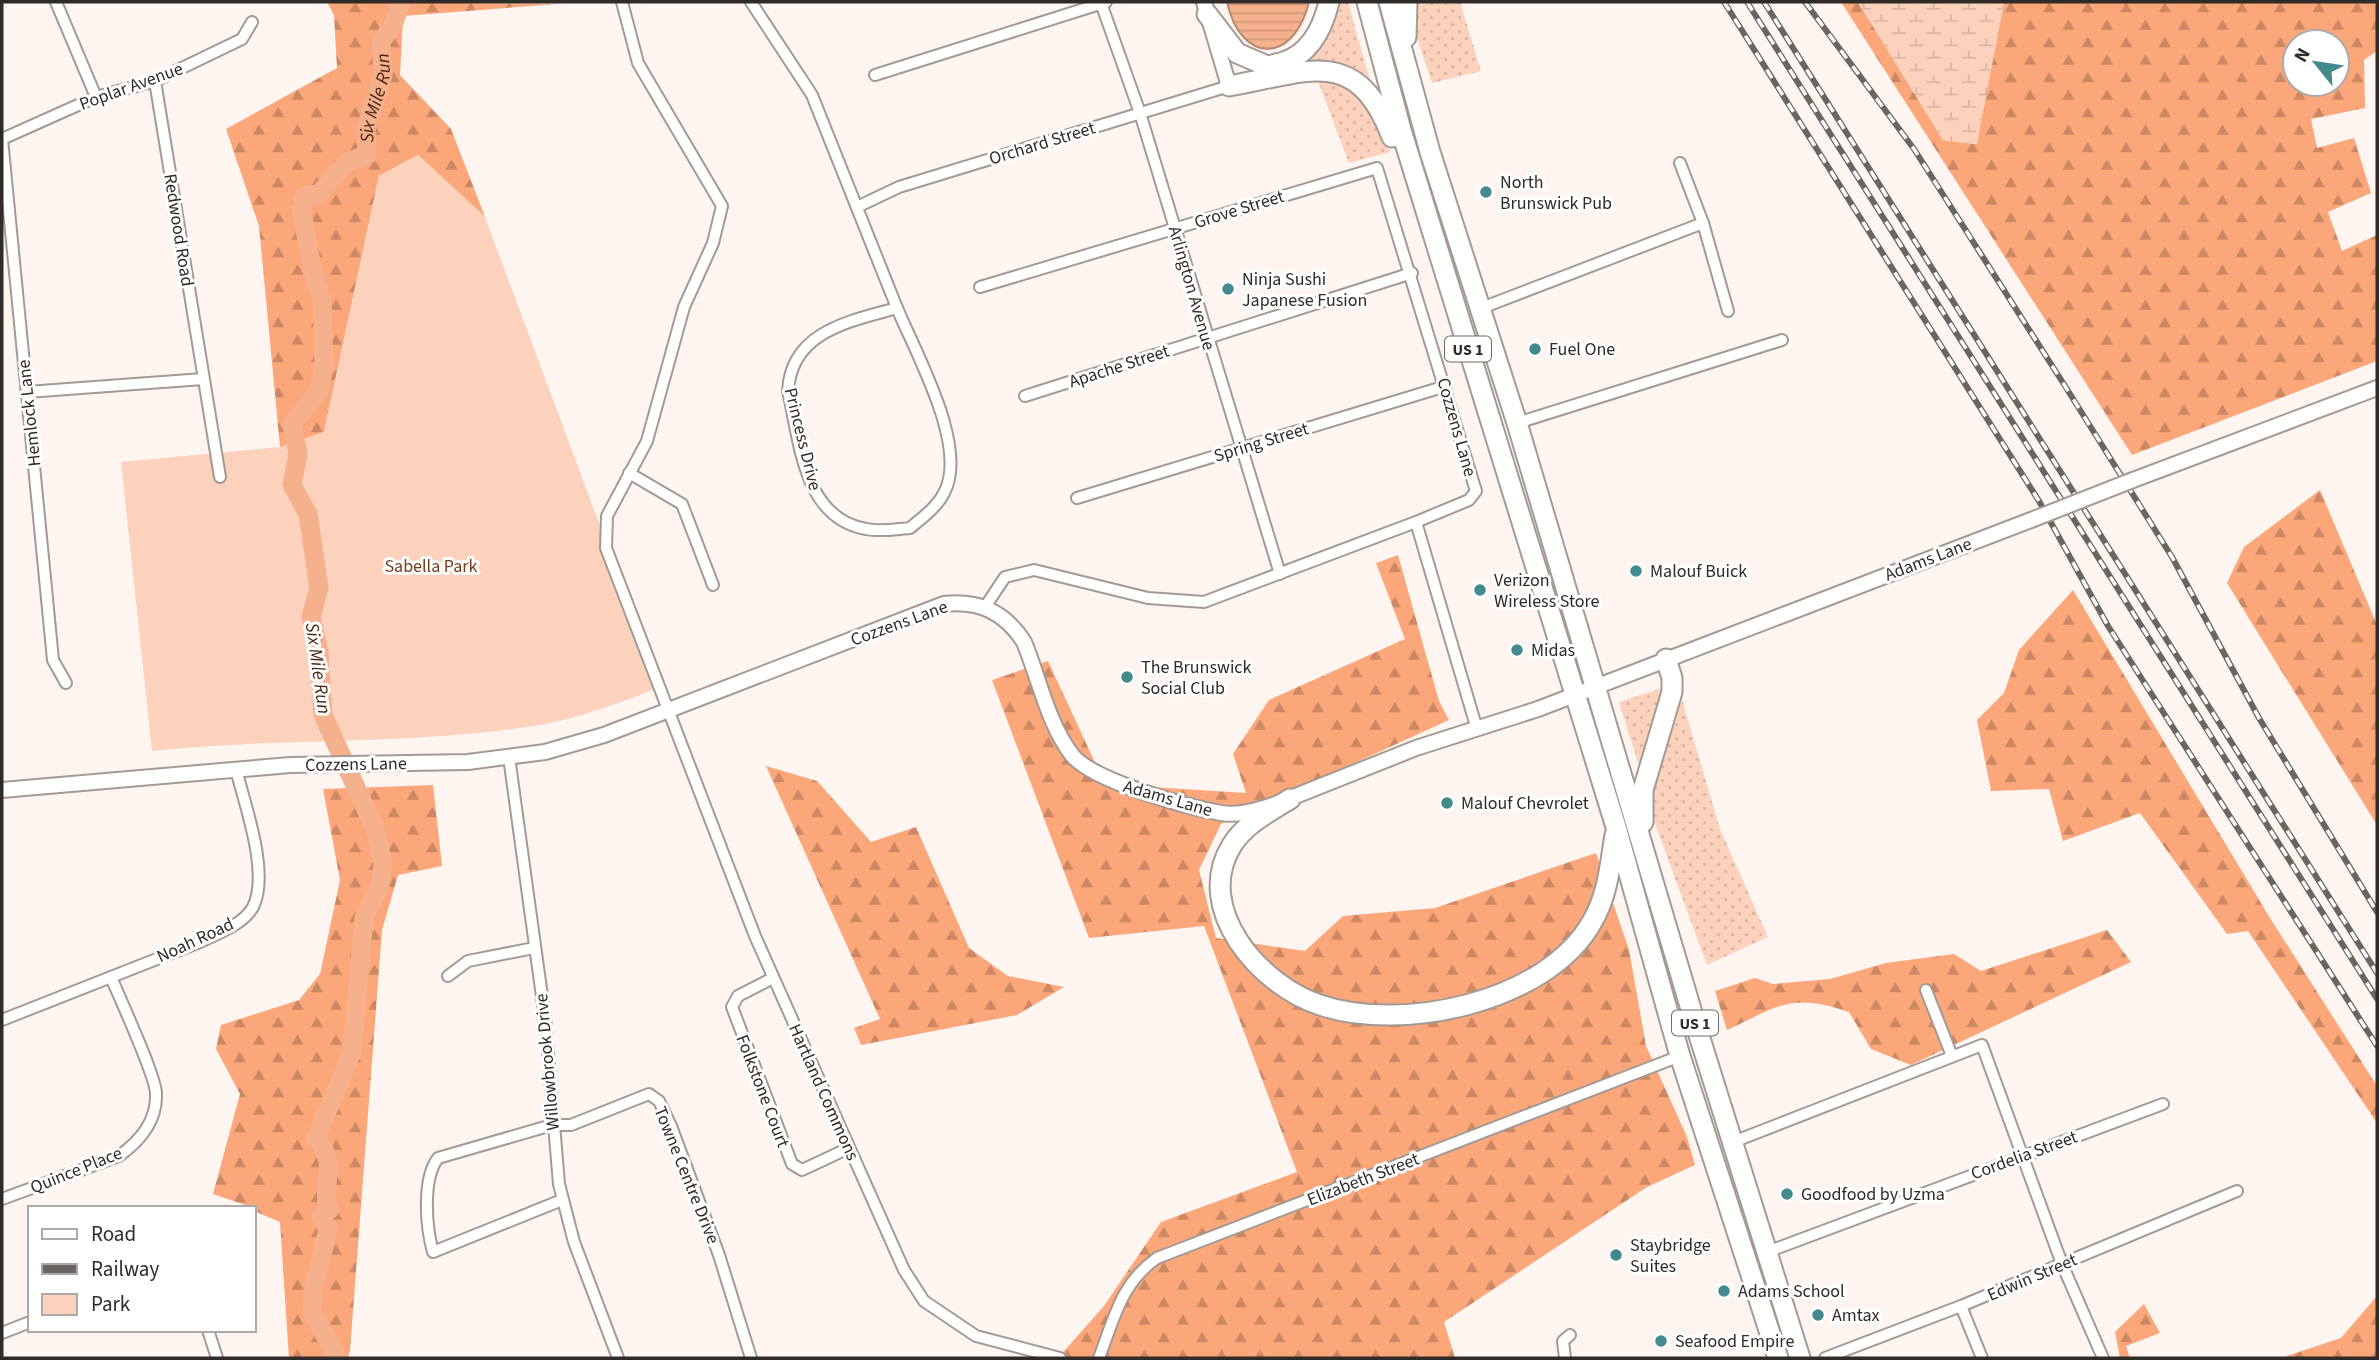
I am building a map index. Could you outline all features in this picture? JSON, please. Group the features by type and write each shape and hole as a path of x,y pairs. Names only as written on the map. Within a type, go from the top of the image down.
{"highway":[{"path":"1229,86 1307,48 1318,32 1329,2"},
{"name":"US 1","path":"1367,2 1435,240 1616,827 1680,1056 1778,1358"},
{"name":"US 1","path":"1389,2 1479,309 1517,424 1594,687 1800,1358"},
{"path":"1406,66 1407,2"},
{"path":"1205,8 1237,53 1267,66"},
{"path":"1229,86 1315,69 1340,74 1361,86 1384,117 1435,240"},
{"path":"1645,854 1642,796 1672,692 1672,678 1666,659"},
{"path":"1290,799 1248,827 1233,844 1221,880 1225,912 1247,953 1281,986 1321,1006 1363,1014 1404,1015 1458,1007 1508,990 1551,965 1579,940 1596,916 1606,887 1616,827"}],"street":[{"path":"56,2 96,97"},
{"path":"622,2 638,63 722,206 713,243 684,307 648,441 629,473 682,504 713,585"},
{"name":"Princess Drive","path":"751,2 811,95 942,412 952,447 952,469 944,493 910,528 869,530 851,525 821,503 810,482 788,391 789,376 799,353 832,326 897,308"},
{"path":"876,75 1104,2"},
{"name":"Arlington Avenue","path":"1104,2 1280,574"},
{"path":"1205,8 1229,86"},
{"name":"Poplar Avenue","path":"2,139 96,97 155,80 242,39 252,22"},
{"name":"Redwood Road","path":"155,80 220,477"},
{"name":"Orchard Street","path":"857,207 899,187 1229,86"},
{"name":"Hemlock Lane","path":"2,139 52,660 66,683"},
{"path":"1680,163 1703,223 1728,311"},
{"name":"Grove Street","path":"980,287 1377,168"},
{"name":"Cozzens Lane","path":"2,790 236,769 327,764 468,762 575,745 944,604 958,602 985,607 1005,577 1025,570 1188,604 1204,603 1469,500 1476,491 1412,273 1377,168"},
{"path":"1479,309 1703,223"},
{"name":"Apache Street","path":"1026,396 1412,273"},
{"path":"1517,424 1782,340"},
{"path":"27,392 203,379"},
{"name":"Spring Street","path":"1076,498 1446,386"},
{"name":"Adams Lane","path":"985,607 1004,618 1020,635 1065,743 1078,762 1091,772 1123,785 1222,813 1259,809 1476,726 1538,709 2377,388"},
{"name":"Hartland Commons","path":"629,473 607,516 606,548 774,978 904,1270 924,1301 976,1336 1060,1358"},
{"path":"1416,522 1476,726"},
{"name":"Willowbrook Drive","path":"509,757 545,1017 552,1125 562,1200 574,1242 618,1358"},
{"name":"Noah Road","path":"2,1020 229,928 253,908 261,877 236,769"},
{"path":"448,976 468,961 534,948"},
{"name":"Quince Place","path":"2,1199 119,1156 136,1144 152,1120 156,1092 111,977"},
{"name":"Folkstone Court","path":"774,978 738,996 732,1007 792,1164 799,1169 807,1168 849,1148"},
{"path":"1926,990 1952,1056"},
{"path":"1733,1142 1982,1045 2062,1264 2103,1358"},
{"name":"Elizabeth Street","path":"1099,1358 1126,1293 1138,1272 1157,1258 1680,1056"},
{"name":"Towne Centre Drive","path":"552,1125 571,1125 649,1094 659,1101 719,1255 751,1358"},
{"name":"Cordelia Street","path":"1767,1252 2022,1154 2163,1104"},
{"path":"552,1125 438,1158 430,1171 429,1235 433,1252 562,1200"},
{"name":"Edwin Street","path":"1825,1358 1961,1306 2237,1191"},
{"path":"1961,1306 1982,1358"},
{"path":"2,1332 28,1323"},
{"path":"209,1332 217,1358"},
{"path":"1565,1358 1563,1341 1570,1335"}],"green space":[{"path":"327,2 557,4 403,16 400,75 451,129 485,217 418,155 379,176 324,432 280,447 259,226 226,129 337,68 334,15"},
{"path":"1337,2 1348,2 1370,81 1329,64 1305,62"},
{"path":"1414,2 1460,2 1481,71 1432,83 1415,32"},
{"path":"1841,2 1858,2 1943,140 1976,144 2004,2 2377,2 2377,51 2364,60 2365,108 2311,119 2317,148 2354,138 2371,193 2328,212 2342,251 2377,235 2377,361 2132,455"},
{"path":"1858,2 2004,2 1977,144 1943,140"},
{"path":"1317,79 1348,88 1367,102 1379,122 1390,152 1349,163"},
{"name":"Sabella Park","path":"418,155 485,217 660,687 569,718 491,732 152,751 121,462 280,447 324,432 379,176"},
{"path":"2320,490 2377,625 2377,825 2227,583 2244,547"},
{"path":"1398,555 1439,701 1449,720 1221,824 1199,870 1216,938 1305,951 1343,916 1435,908 1596,853 1629,950 1646,1046 1687,1137 1695,1165 1647,1187 1444,1322 1455,1358 1058,1358 1104,1306 1161,1222 1297,1172 1204,926 1089,938 992,680 1048,661 1105,784 1246,793 1233,754 1269,700 1405,639 1376,563"},
{"path":"2073,590 2270,918 2377,1086 2377,1123 2248,931 2227,934 2140,813 2063,841 2049,789 1991,791 1977,720 2004,693 2019,650"},
{"path":"1662,688 1639,765 1639,766 1619,702"},
{"path":"1682,700 1720,829 1768,937 1707,965 1647,802"},
{"path":"766,766 817,781 871,842 916,827 969,948 1008,976 1064,987 1017,1015 861,1045 854,1028 880,1019"},
{"path":"433,785 442,866 398,875 382,930 348,1358 289,1358 280,1222 256,1212 256,1206 248,1206 213,1194 240,1094 216,1049 221,1025 299,1000 320,974 340,880 323,789"},
{"path":"2107,930 2131,962 1911,1065 1871,1049 1849,1012 1829,1006 1813,1003 1786,1004 1727,1030 1715,991 1755,978 1773,984 1830,979 1886,963 1954,954 1981,971"},
{"path":"2377,1296 2377,1358 2281,1358 2341,1338"},
{"path":"2144,1304 2160,1333 2126,1346 2130,1358 2120,1358 2115,1332"}],"shaded area":[{"path":"1227,2 1309,2 1302,22 1292,37 1280,46 1268,49 1255,46 1244,37 1234,23"}],"waterway":[{"name":"Six Mile Run","path":"338,1358 312,1313 314,1287 328,1229 321,1217 329,1210 326,1190 327,1158 316,1138 352,1052 364,918 380,886 383,864 375,829 323,715 319,652 311,617 319,588 308,514 292,485 298,454 292,424 319,391 324,364 322,302 313,272 301,208 304,196 319,194 347,162 367,155 366,128 383,75 381,42 394,23 401,2"}],"railway":[{"path":"1724,2 2039,501 2108,626 2377,1046"},
{"path":"1747,2 2377,999"},
{"path":"1764,2 2377,973"},
{"path":"1805,2 1914,149 2065,386 2172,557 2259,718 2377,912"}],"place":[{"name":"North Brunswick Pub","path":"1486,192"},
{"name":"Ninja Sushi Japanese Fusion","path":"1228,289"},
{"name":"Fuel One","path":"1535,349"},
{"name":"Malouf Buick","path":"1636,571"},
{"name":"Verizon Wireless Store","path":"1480,590"},
{"name":"Midas","path":"1517,650"},
{"name":"The Brunswick Social Club","path":"1127,677"},
{"name":"Malouf Chevrolet","path":"1447,803"},
{"name":"Goodfood by Uzma","path":"1787,1194"},
{"name":"Staybridge Suites","path":"1616,1255"},
{"name":"Adams School","path":"1724,1291"},
{"name":"Amtax","path":"1818,1315"},
{"name":"Seafood Empire","path":"1661,1341"}]}
